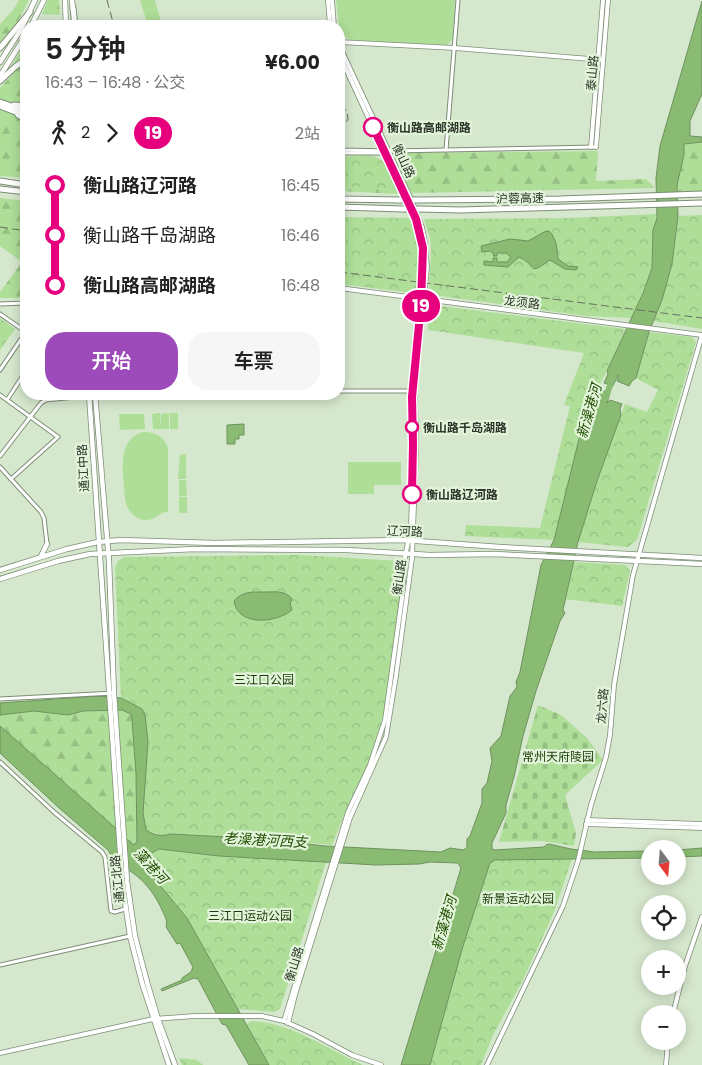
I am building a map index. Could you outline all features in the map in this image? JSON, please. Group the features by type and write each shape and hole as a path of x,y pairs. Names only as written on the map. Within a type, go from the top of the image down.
{"highway":[{"path":"72,8 73,20"},
{"path":"23,20 30,12"},
{"path":"0,48 20,24"},
{"path":"0,81 20,64"},
{"path":"2,104 20,106"},
{"path":"2,104 20,116"},
{"path":"2,104 20,109"},
{"path":"12,110 20,113"},
{"path":"0,182 20,184"},
{"path":"0,189 20,191"},
{"name":"沪蓉高速","path":"345,199 416,200 702,194"},
{"name":"沪蓉高速","path":"345,207 461,210 702,203"}],"main road":[{"path":"25,20 34,0"},
{"path":"34,20 44,0"},
{"path":"65,0 66,20"},
{"path":"72,0 72,8"},
{"path":"0,62 20,29"},
{"path":"0,76 20,44"},
{"name":"通江中路","path":"89,400 100,554"},
{"name":"通江中路","path":"95,400 108,553"},
{"name":"辽河路","path":"98,542 107,540 206,543 411,541 702,558"},
{"path":"0,570 57,552 98,542"},
{"path":"47,544 51,551 57,552"},
{"path":"40,558 47,544"},
{"name":"辽河路","path":"100,554 195,549 347,550 413,554 494,554 544,558 702,564"},
{"path":"108,553 113,716"},
{"path":"0,579 58,561 100,554 112,694"},
{"name":"通江北路","path":"113,716 118,829 125,910 130,936 169,1065"},
{"name":"通江北路","path":"113,716 126,874 136,936 155,1019 175,1065"}],"street":[{"path":"328,0 330,20"},
{"path":"332,0 334,20"},
{"path":"446,150 456,48 458,0"},
{"name":"泰山路","path":"601,59 603,0"},
{"name":"泰山路","path":"594,147 608,0"},
{"path":"345,43 456,48 601,59"},
{"name":"衡山路","path":"286,1022 340,845 359,795 386,737 413,554 411,541 416,451 414,391 423,299 424,256 416,219 345,56"},
{"name":"衡山路","path":"345,66 387,151"},
{"path":"345,151 594,147"},
{"name":"龙须路","path":"345,289 702,335"},
{"path":"0,304 20,303"},
{"path":"0,314 20,328"},
{"name":"龙六路","path":"487,1065 562,906 578,861 606,757 610,735 614,685 636,561 702,335"},
{"path":"0,370 20,341"},
{"path":"7,400 20,381"},
{"path":"345,391 414,391"},
{"path":"0,395 58,437 11,479"},
{"path":"0,456 41,403 46,400"},
{"path":"0,467 41,512 44,518 47,544"},
{"name":"衡山路","path":"340,845 348,812 370,765 385,720 407,553 411,541"},
{"path":"0,698 112,694"},
{"path":"0,762 55,813 102,852 105,857 111,910 115,912 125,910"},
{"path":"587,822 702,826"},
{"path":"675,1005 685,966 702,917"},
{"path":"0,965 130,936"},
{"path":"0,1053 155,1019 247,1015 262,1016 286,1022 352,1055 381,1065"},
{"path":"666,1065 667,1050"}],"green space":[{"path":"19,0 29,0 17,23 0,43 0,24 13,10"},
{"path":"48,0 59,0 60,15 42,14"},
{"path":"140,0 155,0 160,20 146,20"},
{"path":"336,0 455,0 453,39 447,45 350,40 345,36 345,20 338,20"},
{"path":"20,51 20,60 12,65"},
{"path":"20,67 20,103 0,100 0,88"},
{"path":"0,109 10,112 20,119 20,178 0,176"},
{"path":"702,142 702,192 678,192 677,185 684,155 684,144"},
{"path":"598,151 596,181 646,179 655,188 412,193 393,158 398,153"},
{"path":"370,156 381,160 389,170 398,189 345,187 345,157"},
{"path":"345,187 398,189 400,194 345,191"},
{"path":"0,198 20,200 20,261 0,246"},
{"path":"657,214 653,230 652,268 632,318 586,316 433,295 429,291 431,252 430,238 424,219 569,218"},
{"path":"702,215 702,329 654,321 670,269 678,216"},
{"path":"345,217 409,218 416,236 419,263 418,291 414,293 345,285"},
{"path":"20,265 20,298 0,298 0,292"},
{"path":"432,305 625,329 607,371 591,400 579,439 554,540 465,536 466,525 540,528 570,406 564,405 584,353 428,330 429,309"},
{"path":"0,318 15,329 0,350"},
{"path":"649,332 692,337 696,342 637,540 628,547 578,542 597,481 625,404 647,412 658,390 636,378"},
{"path":"160,413 161,429 153,429 152,414"},
{"path":"169,413 169,429 161,429 161,414"},
{"path":"170,413 178,413 178,429 170,429"},
{"path":"119,414 144,414 145,429 120,430"},
{"path":"142,432 151,432 158,435 164,440 168,448 168,512 149,520 139,519 128,509 123,480 124,452 133,437"},
{"path":"186,454 186,479 178,479 180,455"},
{"path":"348,462 401,462 401,485 374,485 374,494 348,494"},
{"path":"179,480 186,480 187,496 179,496"},
{"path":"179,497 187,497 187,513 179,513"},
{"name":"三江口公园","path":"300,555 400,561 402,566 399,585 400,598 382,724 368,765 351,798 332,845 265,839 170,834 163,836 146,830 143,813 148,742 142,709 121,698 115,568 118,561 125,557"},
{"path":"574,562 626,565 630,571 622,606 566,599"},
{"name":"常州天府陵园","path":"538,705 561,715 587,738 603,760 565,795 576,833 574,846 541,841 499,842"},
{"path":"122,710 131,714 132,719 136,774 137,842 133,846 111,824 0,726 0,715 34,711 68,715 83,711"},
{"name":"三江口运动公园","path":"159,849 219,856 326,862 280,1009 274,1012 238,1009 187,918 153,877 149,860 152,854"},
{"name":"新景运动公园","path":"572,859 554,912 522,982 493,1035 481,1065 430,1065 463,946 490,863 494,860"},
{"path":"251,1021 281,1026 363,1065 269,1065 247,1024"},
{"path":"179,1058 197,1060 203,1065 182,1065"}],"water":[{"path":"702,1 702,94 690,121 690,136 702,137 702,142 684,144 684,155 677,185 678,216 672,264 636,378 629,386 617,381 618,375 613,386 604,383 608,374 607,371 643,293 652,268 653,230 657,218 656,178 660,146"},
{"path":"546,231 552,234 555,241 558,259 568,266 578,267 576,270 565,269 550,260 535,269 519,257 508,267 484,265 484,261 493,262 493,258 497,258 497,262 507,262 511,257 506,253 497,253 497,256 493,256 494,254 490,251 482,252 481,246 510,239 528,241"},
{"name":"老澡港河西支","path":"601,390 610,393 607,403 610,400 622,404 620,409 621,415 597,481 578,542 563,610 565,613 560,621 536,691 506,805 506,813 492,843 492,849 544,847 549,844 595,852 641,851 641,858 495,860 490,863 463,946 430,1065 401,1065 461,868 458,863 430,862 376,865 219,856 159,849 152,853 149,861 153,877 187,918 269,1065 249,1065 226,1025 222,1024 198,979 194,978 162,991 161,989 182,980 191,972 193,967 180,943 177,944 166,927 163,912 148,888 137,876 117,862 108,850 0,753 0,726 133,845 137,842 136,774 131,714 122,710 83,711 68,715 34,711 0,715 0,703 98,696 121,698 142,709 145,715 148,742 143,813 146,830 155,834 265,839 325,846 441,852 450,848 464,850 467,847 467,839 470,836 482,803 482,789 487,783 492,761 490,748 501,736 510,696 517,687 516,682 520,672 541,565 554,540 579,439 591,400 598,397"},
{"path":"244,424 244,435 239,435 239,439 235,439 235,444 227,444 227,425"},
{"path":"280,592 292,599 290,603 292,610 277,618 268,620 250,619 242,615 234,601 241,595 248,593"},
{"path":"702,848 702,856 686,857 686,849"}],"waterway":[{"name":"新澡港河","path":"605,399 613,378"}],"railway":[{"path":"107,0 112,20"},
{"path":"345,110 348,119 345,123"},
{"path":"0,227 20,230"},
{"path":"345,273 702,318"}],"bus line":[{"name":"19","path":"373,127 416,219 423,248 424,264 412,397 412,494"}],"place":[{"name":"衡山路高邮湖路","path":"373,127"},
{"name":"衡山路千岛湖路","path":"412,427"},
{"name":"衡山路辽河路","path":"412,494"}],"water label":[{"name":"藻港河","path":"151,866"},
{"name":"新藻港河","path":"444,923"}]}
